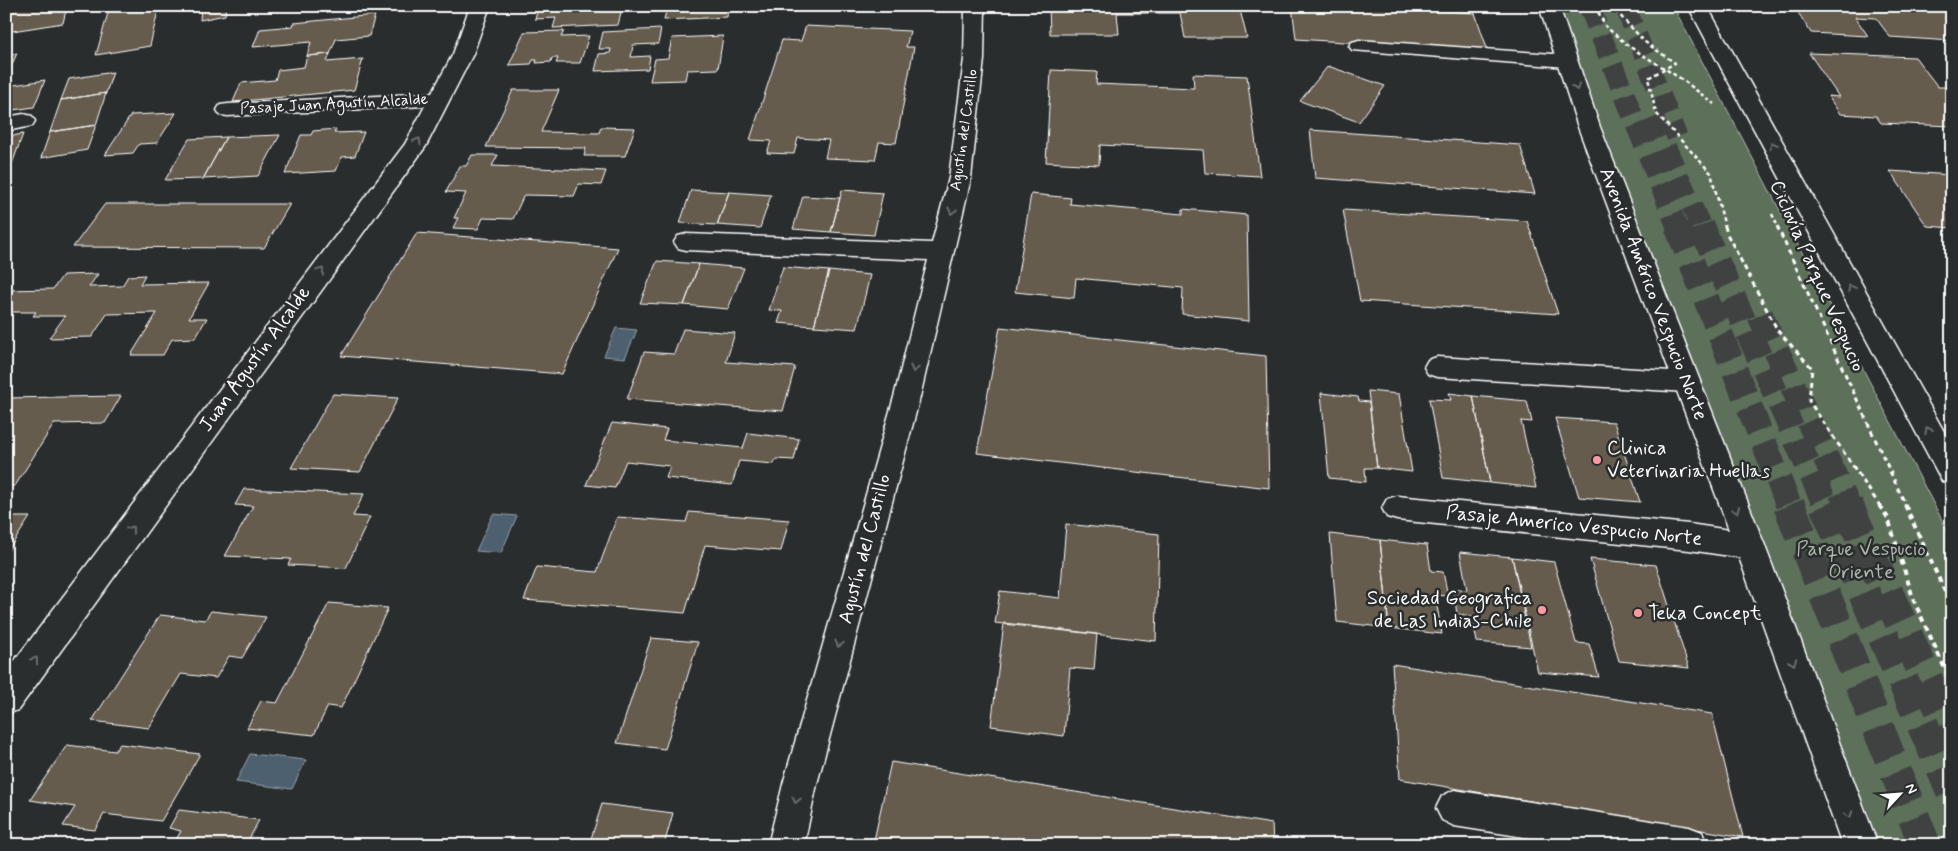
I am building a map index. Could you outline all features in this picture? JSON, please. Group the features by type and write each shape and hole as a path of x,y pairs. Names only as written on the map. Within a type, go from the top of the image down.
{"street":[{"name":"Juan Agustín Alcalde","path":"6,699 415,146 463,54 480,6"},
{"name":"Agustín del Castillo","path":"786,845 800,784 907,397 960,178 974,59 976,6"},
{"path":"1697,6 1952,473"},
{"name":"Avenida Américo Vespucio Norte","path":"1548,12 1589,127 1750,546 1860,845"},
{"path":"1359,46 1567,61"},
{"name":"Pasaje Juan Agustín Alcalde","path":"228,110 441,98"},
{"path":"686,242 942,252"},
{"path":"1437,367 1688,382"},
{"name":"Pasaje Americo Vespucio Norte","path":"1397,508 1750,546"},
{"path":"1454,808 1689,845"}],"path":[{"path":"1595,6 1606,27 1630,47 1666,69 1720,109"},
{"path":"1611,6 1645,42 1675,63 1666,69 1650,74 1648,78 1656,113 1711,174 1727,234 1778,331 1812,368 1809,401 1888,518 1914,601 1952,684"},
{"name":"Ciclovía Parque Vespucio","path":"1772,213 1952,607"}],"green space":[{"name":"Parque Vespucio Oriente","path":"1560,6 1673,6 1952,539 1952,845 1870,845 1571,63"}],"water":[{"path":"616,328 637,330 625,358 604,356"},
{"path":"493,514 517,516 501,553 476,551"},
{"path":"250,754 306,760 292,789 236,782"}],"building":[{"path":"6,6 67,6 63,23 6,32"},
{"path":"110,6 159,6 150,46 96,55"},
{"path":"201,6 226,6 225,15 200,20"},
{"path":"539,6 728,6 727,17 664,20 666,11 621,12 618,25 553,28 556,18 535,19"},
{"path":"1049,6 1239,6 1247,38 1185,38 1180,13 1117,13 1119,34 1050,34"},
{"path":"1292,6 1367,6 1475,13 1488,51 1296,39"},
{"path":"1794,6 1845,6 1874,9 1872,6 1944,6 1952,17 1952,41 1890,37 1876,18 1855,17 1868,36 1811,33"},
{"path":"375,15 369,36 336,39 330,54 307,56 311,42 253,47 260,29 293,26 294,23"},
{"path":"806,26 910,31 906,47 914,47 896,143 879,142 875,160 825,158 829,140 798,138 794,154 767,153 771,141 750,140 782,40 801,41"},
{"path":"661,29 658,44 633,45 631,57 650,56 648,69 595,71 599,54 610,53 611,49 599,49 603,32"},
{"path":"564,31 561,37 589,36 580,63 556,63 558,58 552,58 551,62 536,63 537,60 533,60 531,64 509,65 524,32"},
{"path":"723,36 718,69 687,70 685,80 650,81 655,59 668,58 672,38"},
{"path":"17,53 8,74 6,75 6,55"},
{"path":"1809,53 1915,57 1938,87 1950,87 1952,90 1952,126 1881,123 1876,116 1840,114 1828,96 1839,97"},
{"path":"330,54 327,62 363,59 354,90 233,102 241,83 275,80 278,70 304,67 307,56"},
{"path":"1328,66 1385,86 1359,122 1300,101"},
{"path":"1051,70 1097,72 1096,84 1194,88 1193,74 1247,76 1260,176 1205,173 1203,150 1100,145 1099,165 1046,162"},
{"path":"113,72 106,93 61,100 69,79"},
{"path":"45,80 34,107 6,111 8,86"},
{"path":"513,90 559,90 541,132 599,133 601,127 635,128 625,156 584,156 586,148 486,147"},
{"path":"106,93 96,125 50,132 61,100"},
{"path":"176,113 157,143 139,144 133,153 105,155 131,115"},
{"path":"96,125 87,150 41,158 50,132"},
{"path":"336,129 334,133 364,132 355,156 342,157 336,171 285,174 301,135 311,135 313,131"},
{"path":"1310,130 1520,145 1535,194 1315,178"},
{"path":"23,134 12,164 6,165 6,137"},
{"path":"280,135 258,176 203,179 226,137"},
{"path":"226,137 203,179 165,180 189,139"},
{"path":"472,155 498,155 492,166 606,171 601,185 579,184 574,196 524,195 513,219 483,218 478,229 453,228 458,218 454,218 466,193 446,192 460,166 466,166"},
{"path":"1890,171 1952,175 1952,228 1927,226"},
{"path":"691,190 729,192 717,225 680,223"},
{"path":"842,190 883,193 874,235 831,232"},
{"path":"729,192 771,195 760,228 717,225"},
{"path":"1031,194 1071,198 1070,204 1183,214 1183,209 1247,215 1249,321 1182,314 1183,288 1076,278 1074,298 1015,292"},
{"path":"803,196 840,198 831,232 793,229"},
{"path":"105,204 290,204 264,248 73,247"},
{"path":"1343,210 1527,221 1558,314 1360,301"},
{"path":"417,233 618,248 562,374 341,356"},
{"path":"657,261 699,264 684,305 640,303"},
{"path":"699,264 744,268 728,309 684,305"},
{"path":"783,267 829,271 814,326 778,323 782,311 769,310"},
{"path":"829,271 870,275 857,329 814,326"},
{"path":"98,274 89,287 122,286 128,276 145,275 140,284 209,283 189,318 207,318 195,338 172,339 163,355 131,355 157,313 107,314 92,337 49,338 65,316 33,316 36,312 6,312 6,290 53,289 63,275"},
{"path":"1000,327 1266,356 1269,488 977,453"},
{"path":"683,329 735,333 726,362 795,367 783,411 627,399 644,352 674,354"},
{"path":"1368,391 1399,394 1412,472 1377,468"},
{"path":"1321,393 1358,397 1359,401 1369,402 1377,468 1365,468 1366,482 1329,478"},
{"path":"1449,393 1473,396 1490,483 1443,478 1429,399 1451,400"},
{"path":"333,394 398,398 360,472 291,468"},
{"path":"121,396 105,423 54,424 15,486 6,486 6,398"},
{"path":"1473,396 1527,401 1532,422 1521,421 1536,488 1490,483"},
{"name":"Clinica Veterinaria Huellas","path":"1555,418 1614,422 1640,502 1579,497"},
{"path":"612,423 667,429 663,440 743,448 748,433 799,439 794,460 776,459 774,464 739,461 732,485 666,478 670,466 626,461 615,488 586,485"},
{"path":"244,489 364,494 353,516 370,517 346,568 288,565 291,559 225,556 253,506 235,505"},
{"path":"689,512 789,520 781,551 705,545 685,613 524,600 537,567 597,572 617,517 686,522"},
{"path":"6,517 30,517 6,554"},
{"path":"1066,524 1159,534 1156,641 995,623 1000,591 1060,598"},
{"path":"1330,534 1380,540 1389,628 1337,622"},
{"path":"1380,540 1427,545 1431,571 1443,572 1448,596 1435,595 1442,634 1389,628"},
{"path":"1460,552 1512,557 1531,647 1477,642 1472,616 1457,614 1453,588 1467,590"},
{"path":"1512,557 1554,562 1576,643 1589,644 1599,677 1538,672"},
{"name":"Teka Concept","path":"1590,559 1656,565 1689,668 1619,661"},
{"path":"329,603 388,608 341,708 328,706 314,735 247,728 261,701 277,703"},
{"path":"211,611 266,617 242,658 229,656 216,678 181,674 149,728 92,721 160,615 205,620"},
{"path":"1004,623 1097,634 1094,670 1070,668 1064,736 991,726"},
{"path":"651,638 698,642 665,749 617,743"},
{"path":"1392,664 1712,714 1743,837 1400,779"},
{"path":"120,744 200,754 161,821 104,814 95,830 63,826 75,807 30,800 67,745 115,751"},
{"path":"891,762 1272,824 1273,845 873,845"},
{"path":"602,804 673,813 664,845 589,845"},
{"path":"179,810 259,820 246,845 173,845 181,831 169,828"}],"tunnel":[{"path":"1589,6 1677,227"},
{"path":"1625,6 1677,137"},
{"path":"1653,118 1701,227"},
{"path":"1677,226 1789,506"},
{"path":"1701,226 1826,506"},
{"path":"1760,315 1848,506"},
{"path":"1789,505 1925,845"},
{"path":"1825,505 1952,791"},
{"path":"1847,505 1952,734"}],"place":[{"name":"Clinica Veterinaria Huellas","path":"1597,460"},
{"name":"Sociedad Geografica de Las Indias-Chile","path":"1542,610"},
{"name":"Teka Concept","path":"1638,613"}]}
